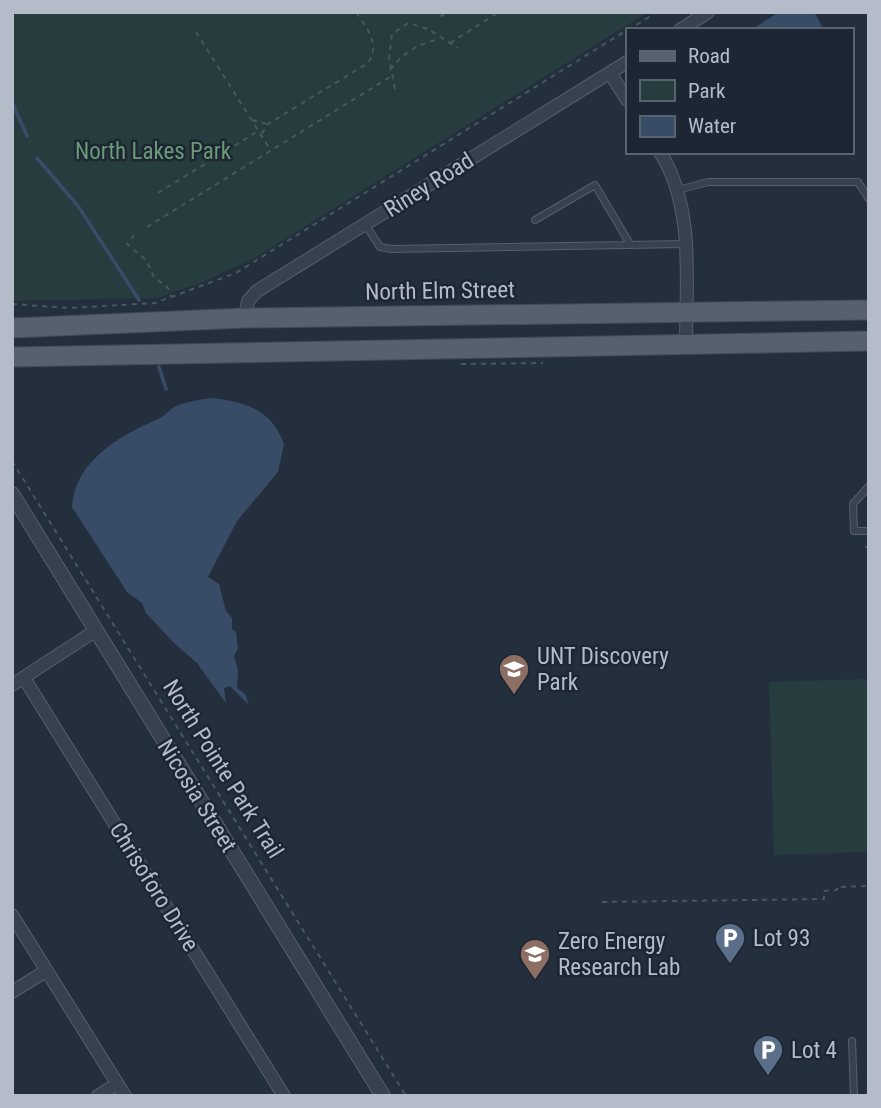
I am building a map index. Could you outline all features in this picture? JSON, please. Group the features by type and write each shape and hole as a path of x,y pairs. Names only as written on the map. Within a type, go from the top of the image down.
{"main road":[{"name":"North Elm Street","path":"12,328 246,318 869,310"},
{"path":"12,357 869,341"}],"street":[{"path":"683,28 708,12"},
{"name":"Riney Road","path":"246,318 247,301 257,290 626,63"},
{"path":"610,73 626,98"},
{"path":"661,154 678,190 685,244 686,345"},
{"name":"Nicosia Street","path":"12,494 383,1096"},
{"path":"12,685 95,631"},
{"name":"Chrisoforo Drive","path":"24,678 284,1096"},
{"path":"12,915 125,1096"},
{"path":"12,992 46,971"},
{"path":"99,1096 117,1084"}],"lane":[{"path":"678,190 708,182 858,182 869,199"},
{"path":"535,220 595,185 630,244"},
{"path":"365,224 380,247 392,249 685,244"},
{"path":"869,486 853,504 854,531 869,531"},
{"path":"852,1041 854,1096"}],"path":[{"path":"158,193 259,133 268,124 368,63 373,55 373,40 356,12"},
{"path":"431,12 440,16 451,12"},
{"path":"449,44 499,12"},
{"path":"631,28 657,12"},
{"path":"395,89 390,77 392,34 408,23 428,29 458,48"},
{"path":"12,304 69,308 155,303 236,273 626,31"},
{"path":"196,32 270,150"},
{"path":"390,70 402,55 421,43 441,39"},
{"path":"147,227 390,77"},
{"path":"252,120 268,124"},
{"path":"134,235 128,238 127,244 146,260 154,277 168,288 172,298"},
{"name":"North Pointe Park Trail","path":"12,461 406,1096"},
{"path":"602,902 824,899 824,891 837,890 837,887 869,886"}],"green space":[{"name":"North Lakes Park","path":"12,12 648,12 256,257 200,283 157,298 12,301"},
{"path":"868,679 869,852 774,855 769,682"}],"water":[{"path":"779,12 814,12 823,28 754,28"},
{"path":"213,398 237,402 265,415 279,432 284,444 278,472 237,521 208,577 219,584 226,611 232,618 232,629 236,632 238,648 234,656 238,670 237,688 245,694 249,705 230,686 224,688 226,703 197,663 146,613 142,603 127,592 72,507 81,477 102,452 129,433 161,418 176,406"}],"waterway":[{"path":"12,102 27,136"},
{"path":"37,158 78,206 139,300"},
{"path":"159,367 166,389"}],"place":[{"name":"UNT Discovery Park","path":"514,696"},
{"name":"Lot 93","path":"730,965"},
{"name":"Zero Energy Research Lab","path":"535,981"},
{"name":"Lot 4","path":"768,1077"}]}
